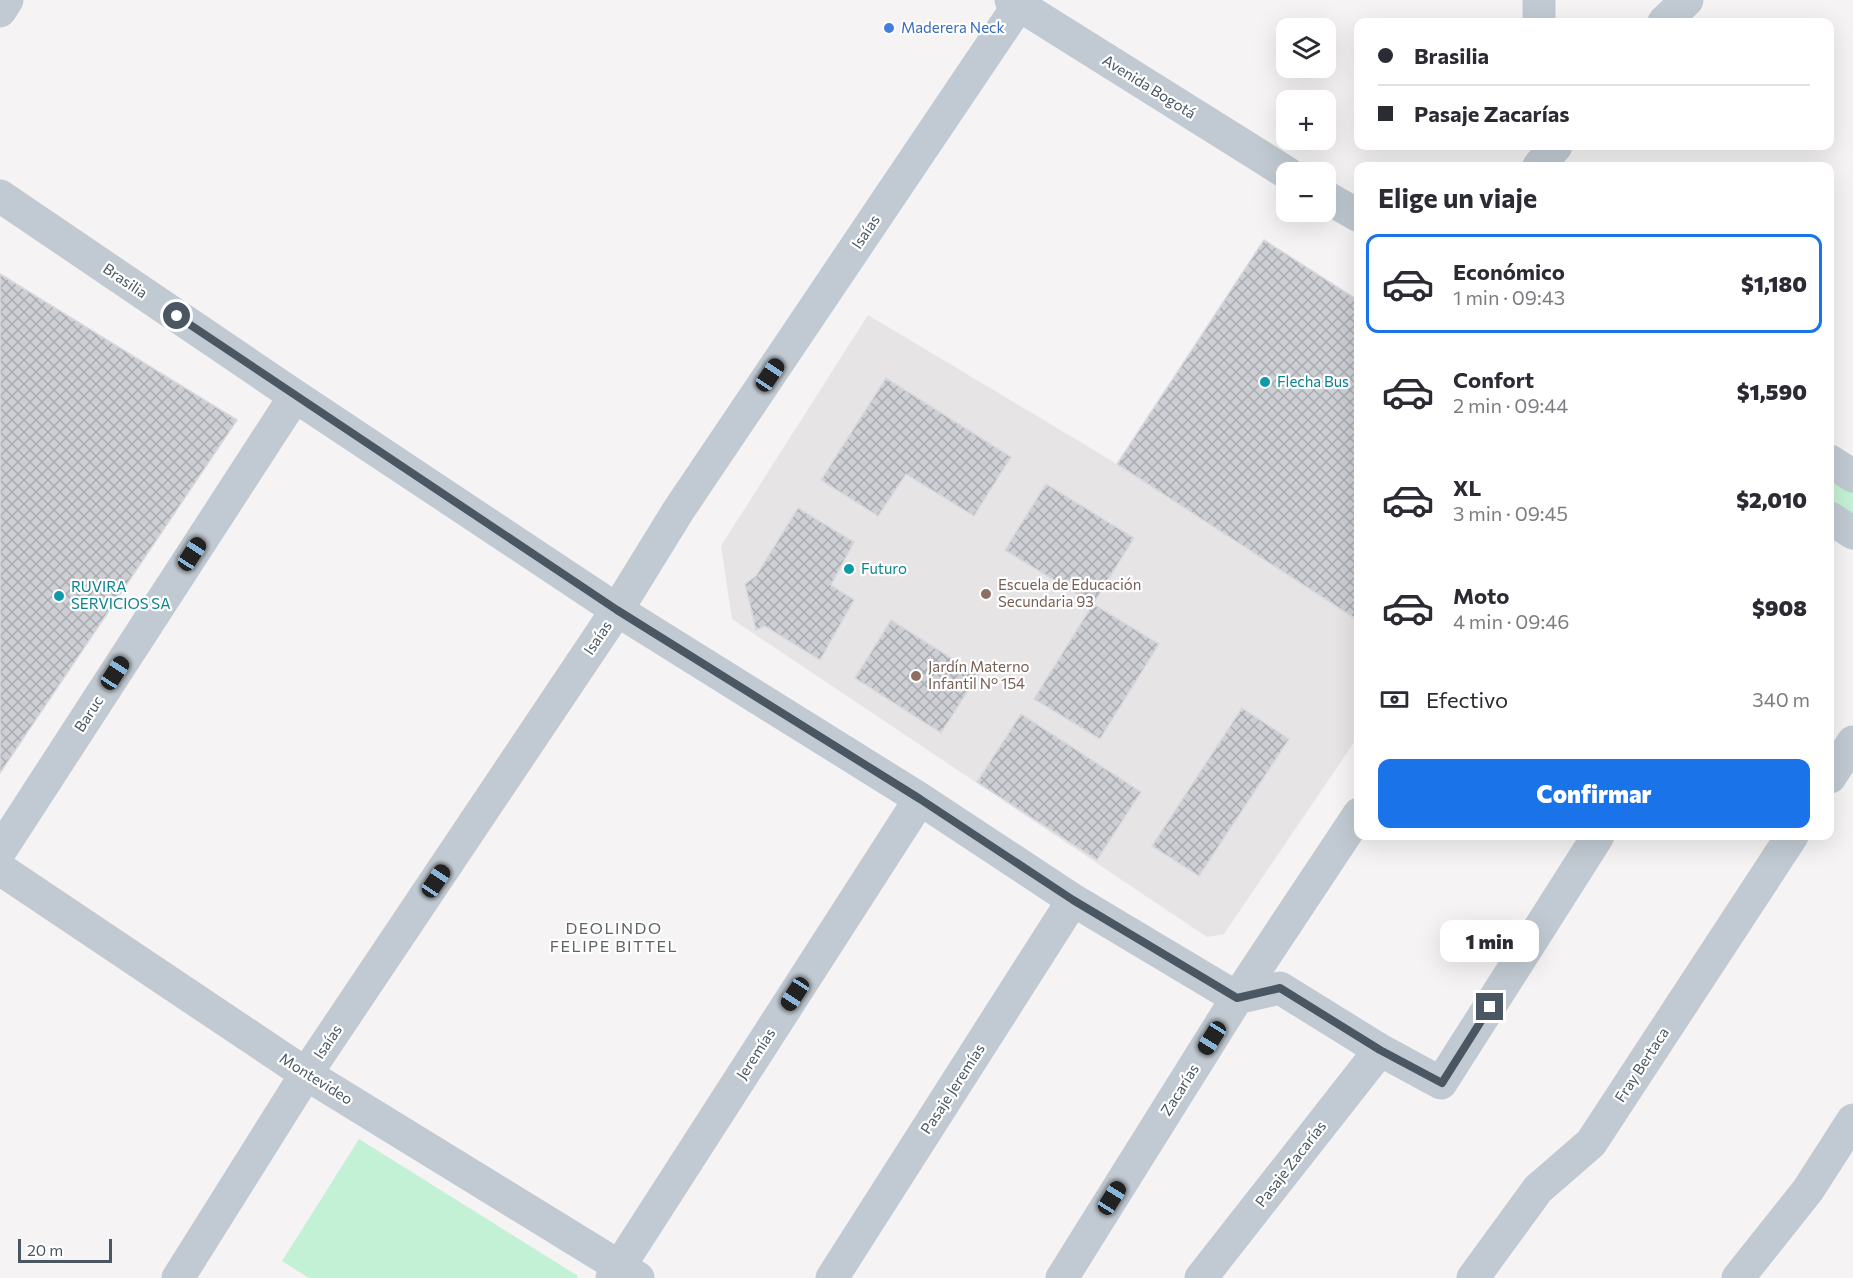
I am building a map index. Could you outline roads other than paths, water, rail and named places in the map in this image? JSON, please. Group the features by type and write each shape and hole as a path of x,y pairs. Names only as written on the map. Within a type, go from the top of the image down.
{"street":[{"path":"0,11 7,0"},
{"path":"1539,0 1539,18"},
{"path":"1668,18 1687,0"},
{"name":"Avenida Bogotá","path":"1017,2 1276,166"},
{"name":"Isaías","path":"178,1278 306,1074 617,610 678,511 1017,2"},
{"path":"1542,162 1552,150"},
{"name":"Brasilia","path":"0,196 617,610 920,799 1073,900 1237,998"},
{"path":"1336,203 1354,213"},
{"name":"Baruc","path":"0,851 295,396"},
{"path":"1834,521 1853,533"},
{"path":"1834,771 1853,742"},
{"name":"Jeremías","path":"623,1274 920,799"},
{"name":"Zacarías","path":"1062,1278 1237,998 1354,822"},
{"path":"1237,998 1280,988 1380,1050 1442,1083 1595,840"},
{"name":"Fray Bertaca","path":"1473,1278 1538,1189 1591,1143 1789,840"},
{"name":"Montevideo","path":"0,869 306,1074 623,1274"},
{"name":"Pasaje Jeremías","path":"832,1278 1073,900"},
{"name":"Pasaje Zacarías","path":"1202,1278 1380,1050"},
{"path":"1738,1278 1808,1190 1853,1120"}],"place":[{"name":"Maderera Neck","path":"889,28"},
{"name":"Flecha Bus","path":"1265,382"},
{"name":"Futuro","path":"849,569"},
{"name":"Escuela de Educación Secundaria 93","path":"986,594"},
{"name":"RUVIRA SERVICIOS SA","path":"59,596"},
{"name":"Jardín Materno Infantil N° 154","path":"916,676"}],"district":[{"name":"DEOLINDO FELIPE BITTEL","path":"614,937"}]}
